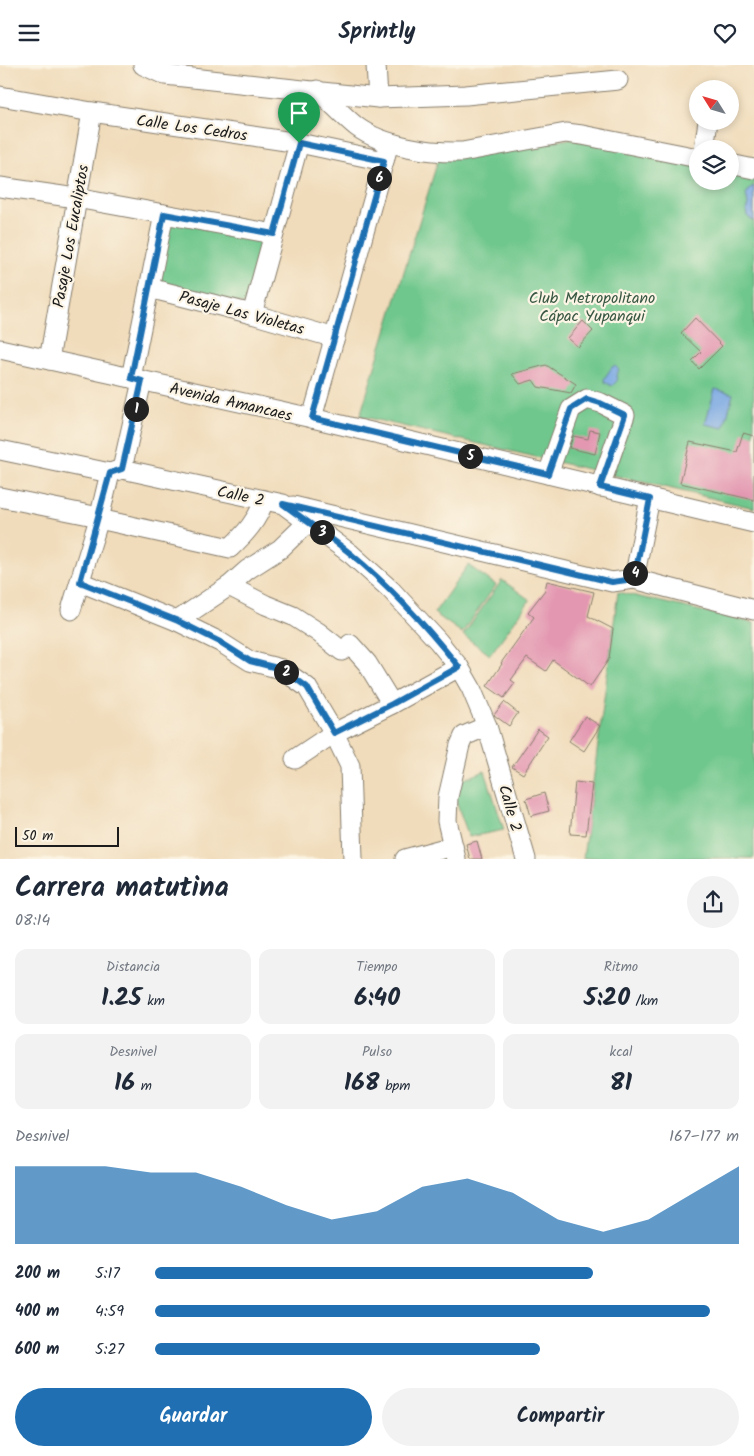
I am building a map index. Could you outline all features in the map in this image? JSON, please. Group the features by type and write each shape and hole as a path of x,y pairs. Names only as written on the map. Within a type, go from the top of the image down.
{"street":[{"path":"143,65 166,70 378,98 466,95 580,74 618,80"},
{"path":"376,65 378,98"},
{"path":"317,90 358,128 373,137 434,151 462,152 566,133 689,155"},
{"name":"Calle Los Cedros","path":"0,96 92,112 299,143 384,161"},
{"path":"358,128 352,110 359,96"},
{"name":"Pasaje Los Eucaliptos","path":"49,360 92,112"},
{"path":"312,418 389,142"},
{"path":"252,314 299,143"},
{"path":"739,166 754,169"},
{"path":"0,187 76,198 274,234"},
{"path":"71,610 99,518 116,471 137,379 149,288 164,214"},
{"name":"Pasaje Las Violetas","path":"149,288 252,314 335,338"},
{"name":"Avenida Amancaes","path":"0,349 312,418 754,523"},
{"path":"548,474 571,409 587,399 625,415 600,487"},
{"name":"Calle 2","path":"0,450 283,504 351,554 391,590 459,667 471,688 487,726 526,859"},
{"path":"0,497 230,548 245,535 261,511 264,500"},
{"path":"634,579 650,499"},
{"path":"283,504 612,582 634,579 754,609"},
{"path":"178,621 228,586 247,570 280,549 308,522"},
{"path":"80,582 178,621 220,642 250,661 281,669 307,687 334,733 350,766 353,859"},
{"path":"228,586 293,616 346,647 367,663 392,704"},
{"path":"295,759 334,733 459,667"},
{"path":"405,859 454,852 447,821 448,797 460,745 464,736 487,726"}],"green space":[{"name":"Club Metropolitano Cápac Yupanqui","path":"569,139 689,162 689,190 739,190 739,171 754,174 754,508 360,416 438,160"},
{"path":"169,221 264,239 247,305 156,281"},
{"path":"468,565 496,585 462,633 434,613"},
{"path":"502,580 530,600 490,655 463,635"},
{"path":"618,592 754,623 754,858 583,858"},
{"path":"485,771 504,830 469,837 454,796 462,780"}],"water":[{"path":"754,186 753,221 747,216 746,194"},
{"path":"615,366 619,370 616,375 617,381 612,386 605,382 604,379 612,367"},
{"path":"715,389 733,394 724,428 705,424"}],"building":[{"path":"695,318 722,346 699,369 692,361 701,352 681,333"},
{"path":"583,321 593,331 578,347 568,338"},
{"path":"546,365 576,384 571,393 538,387 533,380 520,384 512,374"},
{"path":"590,430 600,432 595,454 569,448 573,436 588,439"},
{"path":"743,433 754,436 754,500 680,483 690,442 737,452"},
{"path":"547,581 594,592 588,616 613,629 609,659 590,687 553,660 546,671 527,658 511,680 515,683 504,698 487,686 534,617 528,612 545,590"},
{"path":"504,702 518,713 509,726 494,715"},
{"path":"585,716 600,726 584,751 569,741"},
{"path":"538,729 548,736 523,774 512,767"},
{"path":"575,782 592,784 586,835 570,834"},
{"path":"544,793 549,811 531,816 526,799"},
{"path":"477,841 482,859 470,859 466,844"}],"route":[{"path":"299,143 384,161 312,418 548,474 571,409 587,399 625,415 600,487 650,499 634,579 612,582 283,504 351,554 375,575 413,613 459,667 334,733 307,687 281,669 250,661 204,633 80,582 99,519 110,473 122,469 142,381 131,378 164,214 274,234 299,143"}]}
